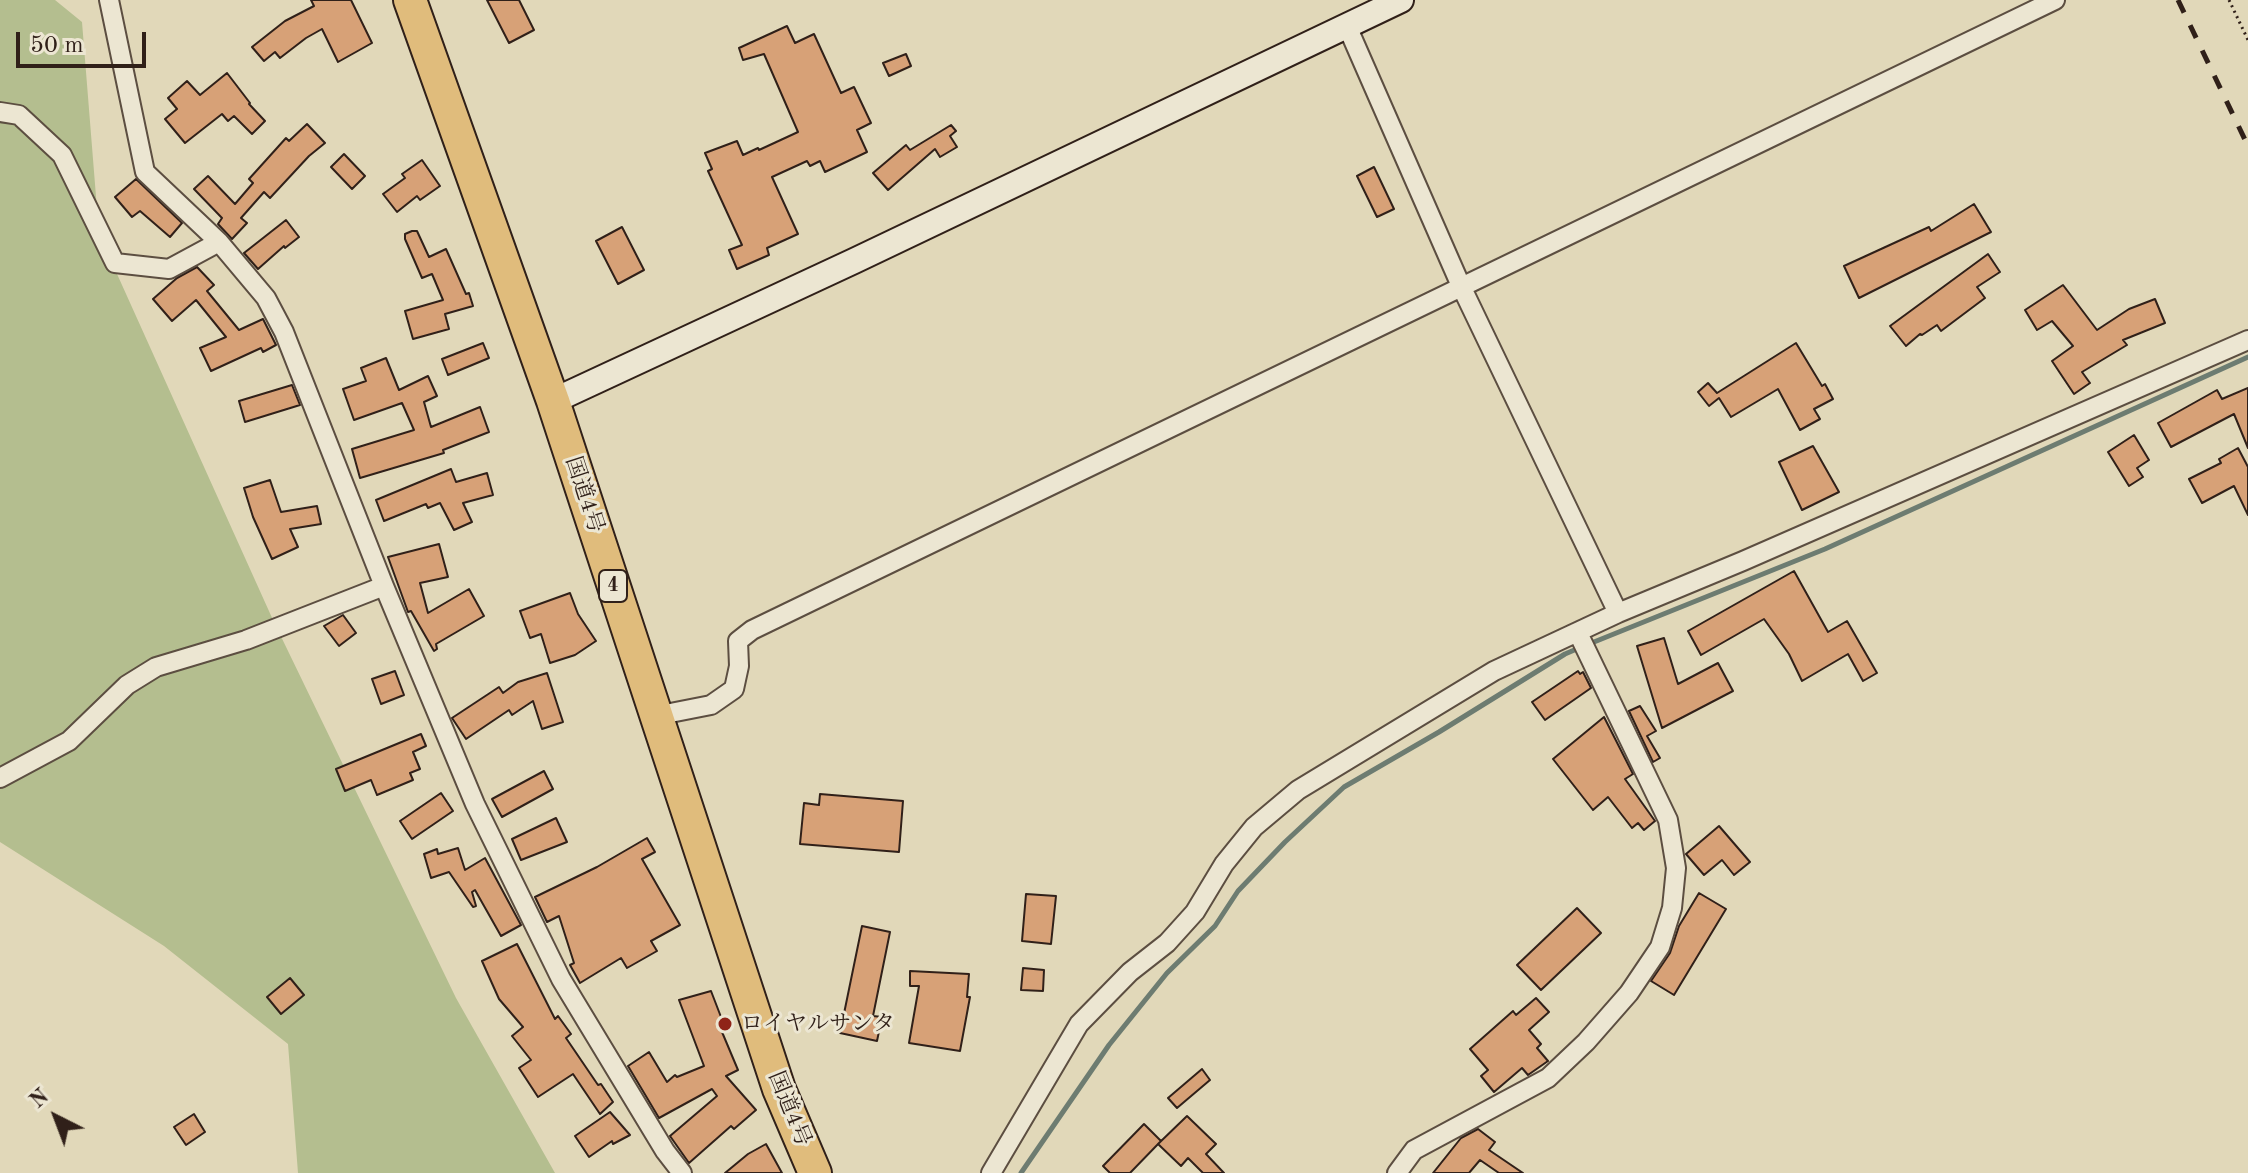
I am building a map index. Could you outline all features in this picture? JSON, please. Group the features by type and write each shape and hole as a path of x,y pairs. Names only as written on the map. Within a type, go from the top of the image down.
{"highway":[{"name":"国道4号","path":"410,0 553,401 779,1089 815,1173"}],"street":[{"path":"109,0 145,172 219,242 266,298 284,332 384,586 475,804 561,979 665,1151 682,1173"},
{"path":"553,401 1401,0"},
{"path":"655,716 711,705 734,689 739,666 738,641 752,630 2055,0"},
{"path":"1347,26 1461,286 1618,613"},
{"path":"0,112 19,115 62,155 115,263 169,269 219,242"},
{"path":"991,1173 1079,1024 1130,972 1167,943 1195,912 1224,864 1254,827 1298,790 1494,671 1583,642 1618,613 2246,346"},
{"path":"0,778 69,741 127,685 156,667 246,640 384,586"},
{"path":"1397,1173 1414,1150 1548,1078 1586,1042 1629,993 1660,947 1672,908 1676,868 1668,820 1583,642"}],"path":[{"path":"2229,0 2248,40"}],"green space":[{"path":"0,0 55,0 82,22 99,234 273,620 456,998 555,1173 298,1173 288,1044 164,946 0,842"}],"building":[{"path":"311,0 351,0 372,43 338,62 322,29 280,58 275,52 264,61 252,47 285,21 314,6"},
{"path":"487,0 519,0 534,30 509,43"},
{"path":"787,26 795,43 814,34 841,93 854,87 871,123 857,130 867,152 825,172 820,161 810,166 807,161 772,177 798,234 767,248 769,255 737,269 729,250 742,245 708,171 712,169 705,153 737,141 743,155 798,132 764,54 743,60 739,48"},
{"path":"906,54 911,66 889,76 883,63"},
{"path":"227,73 265,121 252,134 234,116 228,121 222,114 185,143 165,119 177,109 168,98 187,81 200,95"},
{"path":"307,124 325,143 270,198 264,192 241,218 247,223 232,239 218,224 222,218 194,189 208,176 235,204 253,183 249,179 286,138 289,141"},
{"path":"951,125 956,131 950,136 957,147 940,157 935,149 888,190 873,173 906,145 910,150"},
{"path":"344,154 365,176 352,189 331,167"},
{"path":"422,160 440,186 420,200 417,196 397,212 383,194 405,178 402,174"},
{"path":"1374,167 1394,209 1377,217 1357,176"},
{"path":"136,179 182,223 170,237 140,211 132,217 115,197"},
{"path":"1974,204 1991,232 1859,298 1844,266 1929,227 1931,231"},
{"path":"286,220 299,237 258,269 244,253"},
{"path":"622,227 644,270 618,284 596,241"},
{"path":"417,231 429,257 446,249 473,306 445,314 449,329 413,339 405,311 443,300 432,274 422,278 405,239 405,234"},
{"path":"1988,254 2000,272 1977,287 1985,298 1941,331 1937,325 1906,346 1890,326"},
{"path":"197,267 214,285 207,291 239,330 263,319 276,345 263,352 261,348 211,371 200,348 226,337 196,300 172,321 153,299 177,278"},
{"path":"2063,285 2097,330 2129,309 2155,299 2165,323 2123,340 2127,345 2082,372 2090,383 2074,394 2052,361 2073,346 2052,321 2037,330 2025,310"},
{"path":"483,343 489,358 448,375 442,359"},
{"path":"1796,343 1833,399 1814,409 1820,419 1800,430 1778,389 1731,417 1719,398 1709,406 1698,392 1708,383 1717,393"},
{"path":"386,358 399,390 428,376 437,396 424,402 431,427 480,407 489,432 443,450 444,453 360,478 352,449 414,430 402,403 354,420 343,389 366,381 361,368"},
{"path":"292,385 300,405 245,422 239,401"},
{"path":"2248,388 2248,448 2234,414 2171,447 2158,423 2217,390 2222,399"},
{"path":"2134,435 2149,460 2137,468 2143,477 2129,486 2108,452"},
{"path":"1813,446 1839,492 1802,510 1779,462"},
{"path":"2238,448 2248,467 2248,515 2234,486 2202,503 2189,479 2221,463 2219,459"},
{"path":"451,469 456,482 487,473 493,495 463,503 472,522 454,530 440,503 428,508 426,504 384,521 376,500"},
{"path":"270,480 281,512 317,506 321,524 290,529 298,547 272,559 244,488"},
{"path":"439,544 448,577 420,583 428,613 469,589 484,616 436,644 434,651 411,611 408,612 388,557"},
{"path":"1794,571 1828,632 1847,621 1877,673 1863,681 1848,654 1802,681 1789,654 1764,619 1701,655 1688,631"},
{"path":"570,593 578,614 596,641 575,655 550,663 541,634 530,638 520,611"},
{"path":"343,615 356,633 339,646 324,626"},
{"path":"1664,638 1678,684 1718,663 1733,691 1662,728 1637,646"},
{"path":"395,671 404,695 381,704 372,679"},
{"path":"1578,671 1580,674 1583,672 1591,688 1545,720 1532,702"},
{"path":"547,673 563,722 542,729 533,701 512,715 509,710 466,739 452,718 499,687 503,693 518,682"},
{"path":"1640,706 1656,731 1647,736 1660,758 1653,762 1629,711"},
{"path":"1604,717 1633,774 1625,779 1655,821 1644,830 1638,823 1632,828 1608,797 1593,810 1553,759"},
{"path":"421,734 426,746 413,752 420,769 410,773 413,780 377,795 371,780 345,791 336,769"},
{"path":"544,771 553,789 502,817 492,799"},
{"path":"441,793 453,811 412,839 400,821"},
{"path":"820,794 903,801 899,852 800,844 804,803 819,805"},
{"path":"556,818 567,842 521,860 512,839"},
{"path":"1719,826 1750,862 1734,875 1722,860 1704,875 1686,854"},
{"path":"647,838 655,852 642,859 680,925 651,941 657,951 627,968 621,958 580,983 570,965 574,963 559,916 547,922 535,897"},
{"path":"458,848 465,870 485,858 521,925 501,936 475,890 472,892 476,906 473,907 449,872 431,878 424,854 437,849 438,854"},
{"path":"1699,893 1726,909 1674,995 1651,981 1670,953 1679,926"},
{"path":"1026,894 1056,896 1051,944 1022,941"},
{"path":"1577,908 1601,933 1541,990 1517,965"},
{"path":"862,926 890,932 873,1016 882,1017 877,1041 840,1033"},
{"path":"517,944 555,1019 558,1016 571,1034 566,1038 613,1102 600,1114 573,1074 538,1097 519,1068 531,1060 512,1036 523,1027 499,999 482,961"},
{"path":"1023,968 1044,970 1043,991 1021,990"},
{"path":"910,971 969,974 967,997 970,997 960,1051 909,1043 919,986 910,986"},
{"path":"290,978 304,995 281,1014 267,997"},
{"path":"711,991 726,1030 722,1032 738,1070 726,1076 756,1110 734,1129 731,1126 689,1163 670,1136 717,1096 712,1089 659,1118 628,1066 649,1052 667,1082 675,1075 677,1077 704,1066 679,1000"},
{"path":"1536,998 1549,1012 1529,1030 1541,1044 1537,1048 1548,1061 1528,1075 1522,1068 1494,1092 1481,1076 1488,1070 1470,1049 1513,1011 1516,1015"},
{"path":"1202,1069 1210,1080 1177,1108 1168,1098"},
{"path":"610,1112 630,1135 613,1144 612,1141 589,1157 575,1136"},
{"path":"194,1114 205,1132 186,1145 174,1127"},
{"path":"1187,1116 1216,1144 1206,1154 1224,1173 1203,1173 1188,1158 1181,1166 1158,1144"},
{"path":"1144,1124 1161,1141 1130,1173 1110,1173 1103,1166"},
{"path":"1478,1129 1495,1142 1489,1150 1523,1173 1499,1173 1480,1160 1469,1173 1433,1173 1461,1138"},
{"path":"766,1144 782,1173 725,1173 748,1154"}],"waterway":[{"path":"1589,644 1825,549 2248,357"},
{"path":"1021,1173 1109,1045 1167,973 1215,926 1238,891 1285,842 1344,787 1579,648"}],"railway":[{"path":"2178,0 2248,146"}],"place":[{"name":"ロイヤルサンタ","path":"725,1024"}]}
